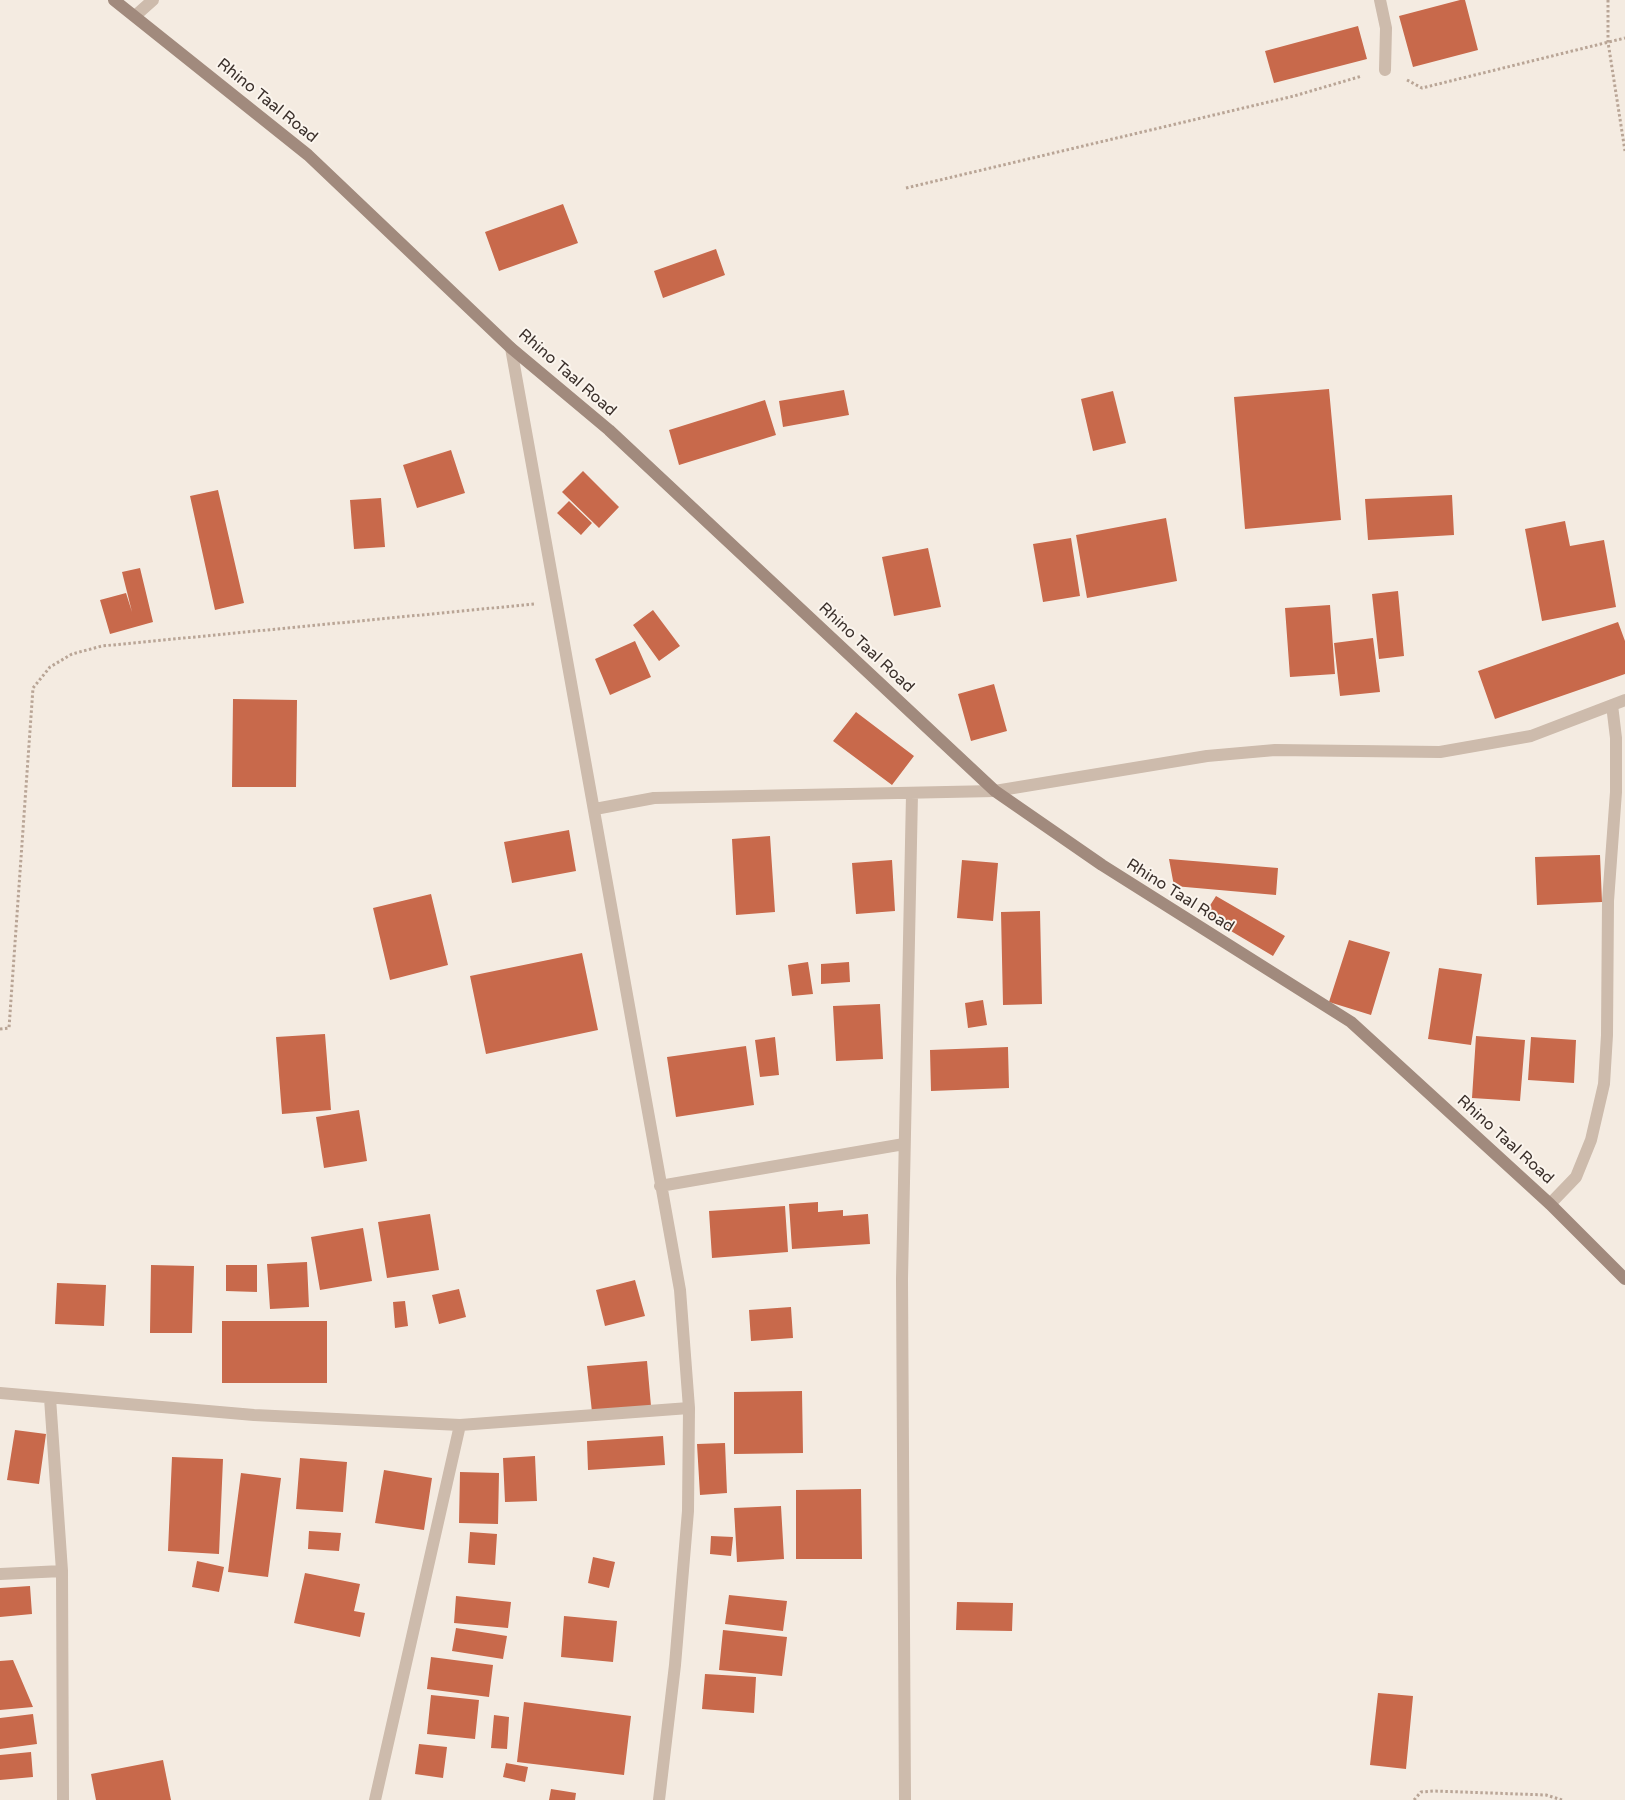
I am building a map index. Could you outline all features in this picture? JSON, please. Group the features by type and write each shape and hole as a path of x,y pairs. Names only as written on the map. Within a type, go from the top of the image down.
{"street":[{"name":"Rhino Taal Road","path":"114,0 308,156 512,348 609,430 995,791 1102,866 1352,1022 1550,1204 1625,1279"},
{"path":"135,16 153,0"},
{"path":"1380,0 1386,28 1385,70"},
{"path":"512,348 680,1290 689,1408 688,1511 675,1665 659,1800"},
{"path":"595,809 654,798 995,791 1207,756 1275,750 1440,752 1531,736 1625,700"},
{"path":"1550,1204 1576,1177 1591,1140 1604,1084 1607,1035 1608,901 1616,792 1616,738 1612,706"},
{"path":"905,1800 902,1590 904,1144 912,794"},
{"path":"660,1186 904,1144"},
{"path":"0,1393 254,1415 460,1426 689,1408"},
{"path":"50,1398 62,1572 63,1800"},
{"path":"375,1800 460,1426"},
{"path":"0,1574 62,1572"}],"path":[{"path":"1608,0 1608,42 1625,151"},
{"path":"906,188 1294,96 1385,70 1422,88 1625,38"},
{"path":"0,1029 9,1028 33,688 50,667 72,654 102,646 557,602"},
{"path":"1414,1800 1420,1792 1434,1791 1546,1795 1562,1800"}],"building":[{"path":"1465,0 1478,50 1413,67 1399,16"},
{"path":"1358,26 1367,59 1274,83 1265,51"},
{"path":"563,204 578,243 499,271 485,232"},
{"path":"716,249 725,275 663,298 654,271"},
{"path":"1329,389 1341,520 1245,529 1234,397"},
{"path":"844,390 849,415 783,427 779,401"},
{"path":"1113,391 1126,443 1093,451 1081,399"},
{"path":"765,400 776,435 679,465 669,430"},
{"path":"451,450 465,493 417,508 403,465"},
{"path":"583,471 619,507 599,528 562,492"},
{"path":"218,490 244,603 215,610 190,496"},
{"path":"1452,495 1454,535 1368,540 1365,499"},
{"path":"381,498 385,547 354,549 350,500"},
{"path":"569,501 592,523 581,535 557,513"},
{"path":"1166,518 1177,581 1087,598 1076,535"},
{"path":"1565,521 1570,546 1604,540 1616,607 1542,621 1525,529"},
{"path":"1071,538 1080,596 1043,602 1033,544"},
{"path":"928,548 941,607 894,616 882,557"},
{"path":"140,568 153,622 110,634 100,600 126,593 132,612 122,572"},
{"path":"1398,591 1404,656 1379,659 1372,594"},
{"path":"1330,605 1335,674 1290,677 1285,608"},
{"path":"653,610 680,646 659,661 633,625"},
{"path":"1618,622 1625,641 1625,674 1495,719 1478,671"},
{"path":"1373,638 1380,692 1340,696 1334,643"},
{"path":"635,641 651,677 610,695 595,659"},
{"path":"994,684 1007,731 971,741 958,694"},
{"path":"233,699 297,700 296,787 232,787"},
{"path":"856,712 914,756 892,785 833,741"},
{"path":"569,830 576,871 512,883 504,842"},
{"path":"770,836 775,912 736,915 732,839"},
{"path":"1600,855 1602,902 1537,905 1535,857"},
{"path":"1169,859 1278,868 1276,895 1174,886"},
{"path":"892,860 895,911 856,914 852,863"},
{"path":"962,860 998,863 993,921 957,918"},
{"path":"431,894 448,965 390,980 373,908"},
{"path":"1216,896 1285,936 1273,956 1204,915"},
{"path":"1040,911 1042,1004 1003,1005 1001,912"},
{"path":"1349,940 1390,952 1371,1015 1329,1002"},
{"path":"582,953 598,1030 486,1054 470,976"},
{"path":"808,962 813,994 792,996 788,965"},
{"path":"849,962 850,982 821,984 821,964"},
{"path":"1439,968 1482,974 1471,1045 1428,1039"},
{"path":"983,1000 987,1025 968,1028 965,1003"},
{"path":"880,1004 883,1059 836,1061 833,1006"},
{"path":"325,1034 331,1110 282,1114 276,1037"},
{"path":"1476,1036 1525,1040 1520,1101 1472,1098"},
{"path":"775,1037 779,1075 760,1077 755,1040"},
{"path":"1531,1037 1576,1040 1574,1083 1528,1080"},
{"path":"746,1046 754,1105 676,1117 667,1057"},
{"path":"1008,1047 1009,1088 931,1091 930,1050"},
{"path":"359,1110 367,1161 324,1168 316,1117"},
{"path":"818,1202 818,1212 843,1210 843,1216 868,1214 870,1244 792,1249 789,1204"},
{"path":"785,1206 788,1252 712,1258 709,1211"},
{"path":"430,1214 439,1270 387,1278 378,1222"},
{"path":"363,1228 372,1281 320,1290 311,1237"},
{"path":"307,1262 309,1307 270,1309 267,1264"},
{"path":"151,1265 194,1266 192,1333 150,1333"},
{"path":"226,1265 257,1265 257,1292 226,1291"},
{"path":"635,1280 645,1316 605,1326 596,1290"},
{"path":"57,1283 106,1285 104,1326 55,1324"},
{"path":"459,1289 466,1317 439,1324 432,1295"},
{"path":"405,1301 408,1326 395,1328 393,1302"},
{"path":"791,1307 793,1338 751,1341 749,1310"},
{"path":"222,1321 327,1321 327,1383 222,1383"},
{"path":"647,1361 651,1406 592,1412 587,1366"},
{"path":"802,1391 803,1453 734,1454 734,1392"},
{"path":"15,1430 46,1434 39,1484 7,1480"},
{"path":"663,1436 665,1465 588,1470 587,1441"},
{"path":"725,1443 727,1493 700,1495 697,1444"},
{"path":"535,1456 537,1501 505,1502 503,1458"},
{"path":"172,1457 223,1459 219,1554 168,1551"},
{"path":"300,1458 347,1462 343,1512 296,1509"},
{"path":"384,1470 432,1478 424,1530 375,1523"},
{"path":"460,1472 499,1473 498,1524 459,1523"},
{"path":"241,1473 281,1478 268,1577 228,1572"},
{"path":"861,1489 862,1559 796,1559 796,1490"},
{"path":"781,1506 784,1559 737,1562 734,1508"},
{"path":"309,1531 341,1533 339,1551 308,1549"},
{"path":"470,1532 497,1534 495,1565 468,1563"},
{"path":"711,1536 733,1537 731,1556 710,1554"},
{"path":"593,1557 615,1562 609,1588 588,1583"},
{"path":"197,1561 224,1567 219,1592 192,1587"},
{"path":"305,1573 360,1584 354,1611 365,1613 360,1637 294,1623"},
{"path":"30,1586 32,1614 0,1617 0,1588"},
{"path":"729,1595 787,1601 783,1631 725,1624"},
{"path":"456,1596 511,1602 508,1628 454,1623"},
{"path":"957,1602 1013,1603 1012,1631 956,1630"},
{"path":"564,1616 617,1621 613,1662 561,1657"},
{"path":"456,1628 507,1636 503,1659 452,1651"},
{"path":"723,1630 787,1637 782,1676 719,1670"},
{"path":"431,1657 493,1665 489,1697 427,1689"},
{"path":"13,1660 33,1707 0,1710 0,1661"},
{"path":"705,1674 756,1677 754,1713 702,1709"},
{"path":"1378,1693 1413,1696 1406,1769 1370,1765"},
{"path":"431,1695 479,1700 475,1739 427,1734"},
{"path":"524,1702 631,1716 624,1775 517,1762"},
{"path":"33,1714 37,1744 0,1749 0,1718"},
{"path":"494,1715 509,1717 507,1749 491,1748"},
{"path":"419,1744 447,1747 443,1778 415,1774"},
{"path":"31,1752 33,1777 0,1780 0,1755"},
{"path":"163,1760 171,1800 96,1800 91,1774"},
{"path":"506,1763 528,1767 525,1782 503,1777"},
{"path":"551,1789 576,1793 575,1800 549,1800"}]}
